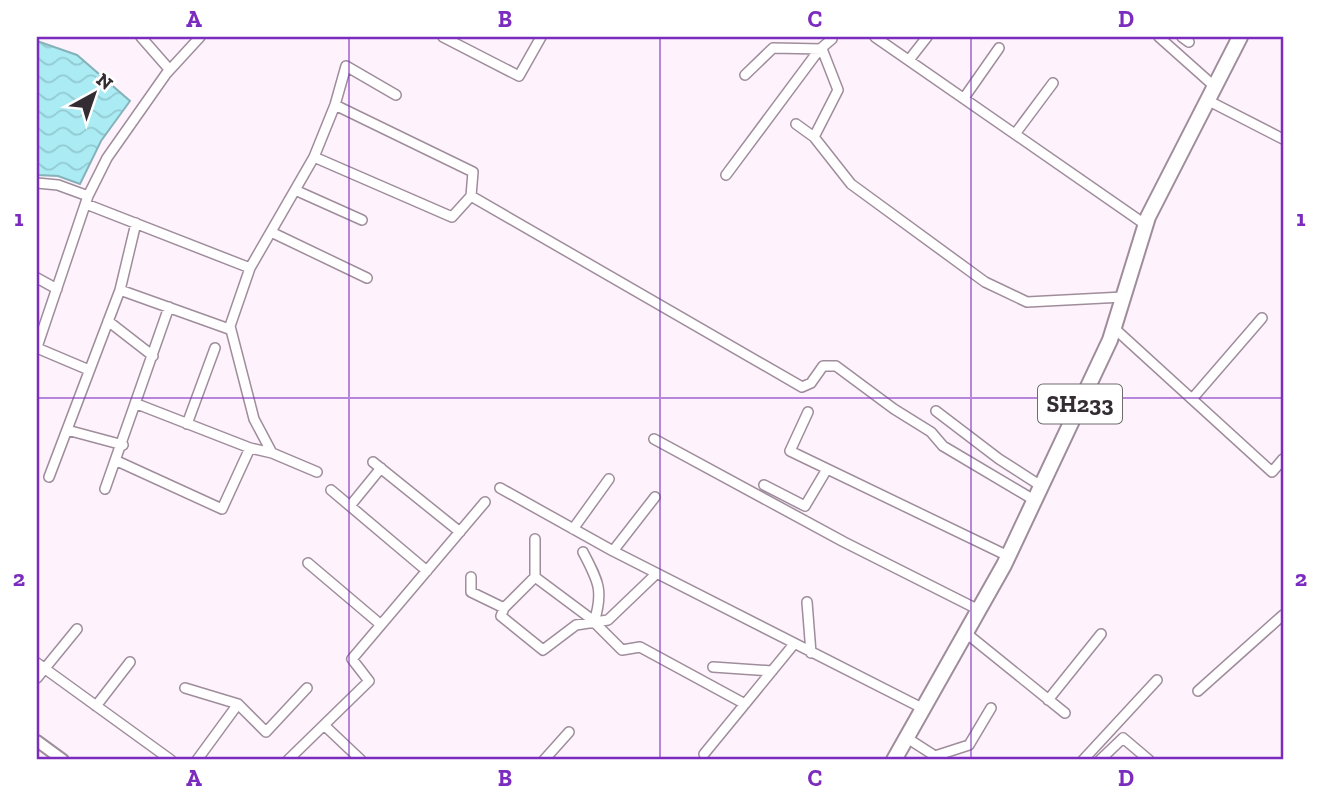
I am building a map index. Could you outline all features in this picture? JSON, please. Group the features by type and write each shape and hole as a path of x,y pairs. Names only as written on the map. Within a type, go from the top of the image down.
{"main road":[{"name":"SH233","path":"894,760 1008,556 1114,328 1146,225 1240,37"}],"street":[{"path":"141,37 169,69"},
{"path":"89,370 37,348 87,200 107,158 169,69 200,37"},
{"path":"443,37 519,76 541,37"},
{"path":"875,37 1146,225"},
{"path":"909,60 928,37"},
{"path":"1159,37 1210,93 1283,139"},
{"path":"726,175 832,38"},
{"path":"745,75 773,48 822,49"},
{"path":"964,98 999,48"},
{"path":"814,137 838,90 822,49"},
{"path":"272,453 254,419 230,326 250,268 314,157 335,105 346,66 396,95"},
{"path":"1015,134 1053,83"},
{"path":"314,157 452,217 471,196 473,172 335,105"},
{"path":"796,124 814,137 851,184 985,282 1027,302 1123,297"},
{"path":"37,183 58,185 136,223 250,268"},
{"path":"295,190 362,220"},
{"path":"471,196 802,387 811,383 823,366 836,366 894,409 931,432 943,446 1034,500"},
{"path":"49,477 120,290 136,223"},
{"path":"271,232 367,278"},
{"path":"37,278 57,289"},
{"path":"120,290 229,329 230,326"},
{"path":"105,489 123,445 169,307"},
{"path":"1192,399 1262,318"},
{"path":"108,321 153,356"},
{"path":"1114,328 1272,472 1283,458"},
{"path":"187,424 215,348"},
{"path":"137,404 317,472"},
{"path":"936,411 999,458 1041,485"},
{"path":"808,412 790,451 1008,556"},
{"path":"67,430 123,445"},
{"path":"654,439 845,542 979,610"},
{"path":"117,461 222,509 250,448"},
{"path":"350,506 377,465 460,532"},
{"path":"764,485 805,506 827,469"},
{"path":"573,529 608,479"},
{"path":"500,488 613,551 924,709"},
{"path":"331,490 427,571"},
{"path":"613,551 655,497"},
{"path":"288,760 369,681 352,659 485,502"},
{"path":"535,539 535,577 504,608 501,616 543,650 576,625 608,620 656,573"},
{"path":"583,552 600,586 594,622"},
{"path":"308,563 380,624"},
{"path":"471,577 471,592 504,608"},
{"path":"535,577 594,622 622,650 640,647 745,704"},
{"path":"807,603 811,653"},
{"path":"1198,691 1283,615"},
{"path":"37,678 41,666 76,629"},
{"path":"966,633 1065,713"},
{"path":"1048,699 1101,634"},
{"path":"704,754 794,644"},
{"path":"96,706 130,662"},
{"path":"41,666 172,760"},
{"path":"713,667 772,671"},
{"path":"1083,760 1157,680"},
{"path":"186,688 238,704 266,732 307,688"},
{"path":"197,760 238,704"},
{"path":"907,738 935,758 969,745 990,708"},
{"path":"324,725 360,760"},
{"path":"550,758 569,732"},
{"path":"1100,760 1123,738 1149,760"},
{"path":"37,741 63,760"}],"water":[{"path":"37,41 77,55 130,101 101,141 80,184 58,176 37,175"}]}
